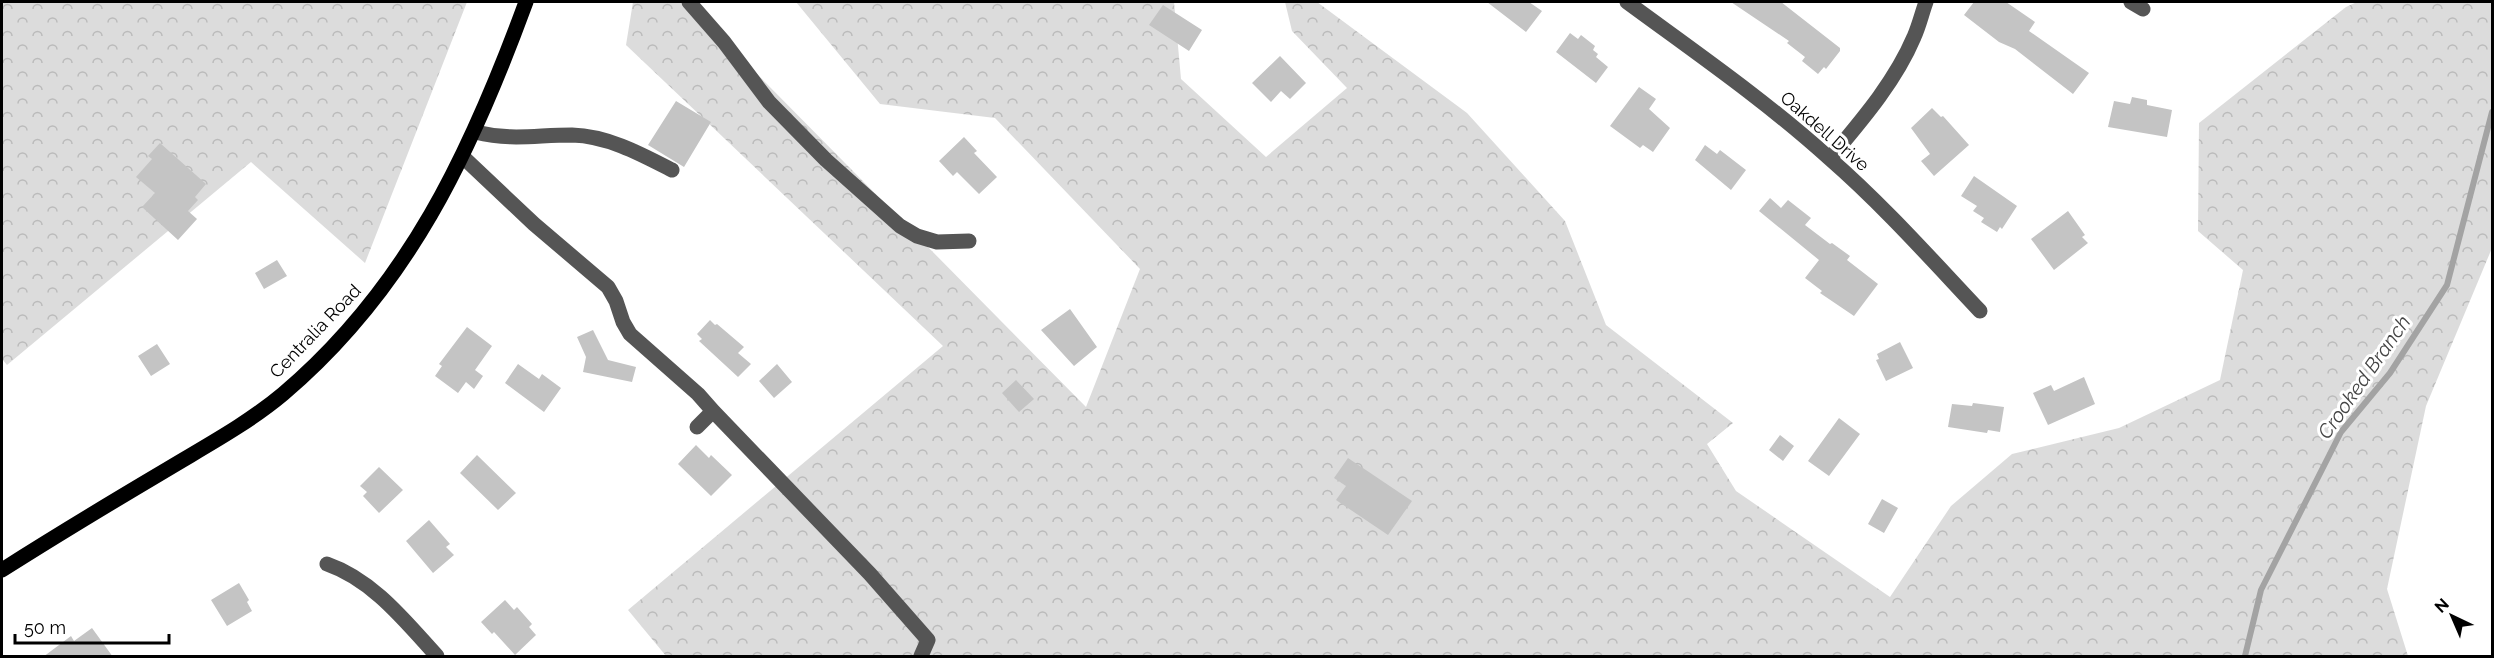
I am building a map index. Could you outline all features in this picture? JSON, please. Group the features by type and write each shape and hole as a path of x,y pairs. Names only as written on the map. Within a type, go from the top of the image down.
{"main road":[{"name":"Centralia Road","path":"2,570 240,426 320,361 384,286 418,239 475,132 526,2"}],"street":[{"path":"689,2 724,42 770,102 826,160 900,226 917,236 937,242 969,240"},
{"name":"Oakdell Drive","path":"1627,2 1780,116 1830,158 1887,213 1980,311"},
{"path":"1830,158 1864,118 1894,74 1914,37 1926,2"},
{"path":"475,132 500,138 574,135 615,143 672,170"},
{"path":"463,157 534,224 608,287 630,334 698,394 870,574 928,640 921,657"},
{"path":"697,428 713,411"},
{"path":"327,564 347,571 365,582 437,657"}],"green space":[{"path":"2,2 467,2 365,263 251,162 7,365 2,359"},
{"path":"633,2 686,2 1086,407 1140,269 995,118 880,104 796,2 1174,2 1181,79 1266,157 1347,88 1292,31 1285,2 1317,2 1467,113 1565,221 1606,325 1733,423 1707,444 1736,491 1890,597 1951,506 2012,454 2119,428 2220,380 2243,270 2198,231 2199,123 2346,7 2357,2 2492,2 2492,248 2426,406 2387,589 2408,656 666,656 628,610 943,346 626,45"}],"building":[{"path":"1487,2 1529,2 1542,11 1526,32"},
{"path":"1731,2 1781,2 1840,48 1840,51 1826,69 1824,67 1818,74 1802,61 1805,57 1787,43 1789,41"},
{"path":"1974,2 2006,2 2035,22 2029,31 2089,73 2073,94 2015,49 1999,42 1964,15"},
{"path":"1163,5 1202,30 1189,51 1149,25"},
{"path":"1570,33 1578,39 1581,35 1595,46 1593,50 1598,54 1596,57 1608,67 1596,83 1556,52"},
{"path":"1280,56 1306,83 1290,99 1281,91 1271,102 1252,83"},
{"path":"1639,87 1656,99 1649,109 1670,128 1653,152 1643,145 1640,148 1610,126"},
{"path":"2132,97 2147,100 2147,105 2172,110 2167,137 2108,127 2114,101 2130,104"},
{"path":"676,101 711,122 684,167 648,145"},
{"path":"1932,108 1941,117 1943,116 1969,145 1934,176 1921,161 1930,154 1911,128"},
{"path":"964,137 977,151 974,153 997,177 979,194 957,172 953,176 939,161"},
{"path":"160,143 206,184 195,197 198,200 188,211 197,219 178,240 142,207 155,193 136,177 152,159 148,156"},
{"path":"1705,145 1717,154 1720,150 1746,170 1731,190 1695,160"},
{"path":"1974,176 2017,206 2002,229 2000,227 1997,232 1981,222 1984,218 1973,211 1977,206 1961,196"},
{"path":"1770,198 1781,208 1788,200 1811,218 1805,225 1850,256 1847,260 1878,284 1854,316 1820,293 1822,291 1805,278 1819,260 1759,211"},
{"path":"2068,211 2085,235 2082,237 2088,243 2054,270 2031,239"},
{"path":"277,260 287,276 264,289 255,273"},
{"path":"1070,309 1097,347 1074,366 1041,330"},
{"path":"710,320 744,347 738,353 751,364 738,377 699,341 702,339 697,334"},
{"path":"467,327 492,346 475,370 483,376 474,389 466,382 458,393 435,376 442,366 439,364"},
{"path":"593,330 608,360 636,367 632,382 583,372 586,357 577,337"},
{"path":"1900,342 1913,368 1886,381 1876,360 1879,359 1877,354"},
{"path":"157,344 170,364 151,376 138,356"},
{"path":"518,364 539,379 542,374 561,388 544,412 505,383"},
{"path":"777,364 792,382 774,398 759,381"},
{"path":"2084,377 2095,404 2048,425 2033,393 2051,385 2054,391"},
{"path":"1016,380 1034,399 1019,412 1002,393"},
{"path":"1973,403 2004,407 2000,432 1988,430 1987,433 1948,427 1952,404 1972,406"},
{"path":"1839,418 1860,434 1829,476 1808,461"},
{"path":"1780,435 1794,446 1783,461 1769,450"},
{"path":"696,445 709,458 711,455 732,475 711,496 678,464"},
{"path":"477,455 516,493 498,510 460,473"},
{"path":"1348,458 1412,501 1388,535 1336,500 1346,486 1334,478"},
{"path":"379,467 403,490 379,513 363,496 367,492 360,486"},
{"path":"1882,499 1898,508 1884,533 1868,524"},
{"path":"429,520 450,544 446,547 454,555 433,573 406,541"},
{"path":"239,583 249,600 247,602 252,611 227,626 211,600"},
{"path":"505,600 514,610 517,607 532,624 529,627 536,635 515,655 494,632 492,634 481,622"},
{"path":"92,628 113,657 43,657 71,636 74,641"}],"waterway":[{"name":"Crooked Branch","path":"2245,656 2261,590 2341,432 2390,373 2447,285 2492,112"}]}
